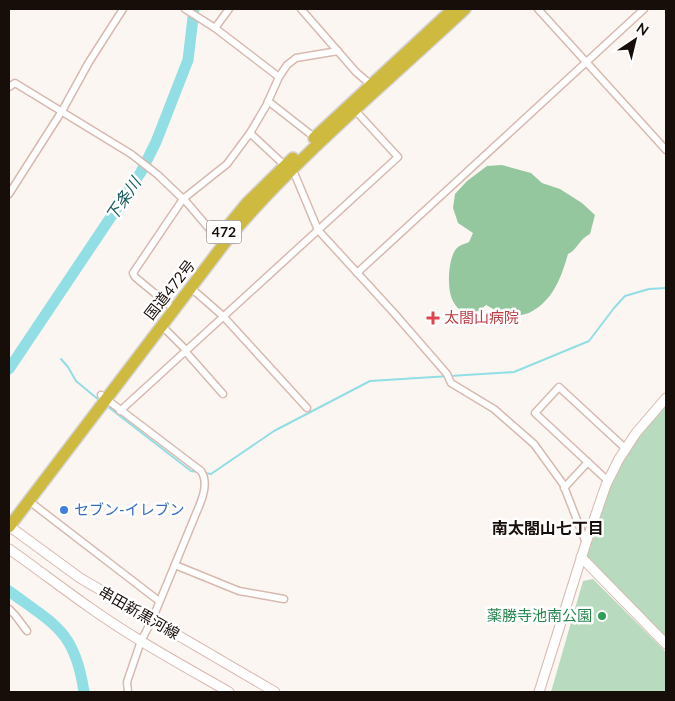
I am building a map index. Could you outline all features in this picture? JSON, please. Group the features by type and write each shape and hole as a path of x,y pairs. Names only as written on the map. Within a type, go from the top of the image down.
{"highway":[{"name":"国道472号","path":"9,516 162,326 230,236 314,137 353,107 371,85 453,9"},
{"name":"国道472号","path":"9,527 218,239 247,204 353,107 465,9"}],"main road":[{"path":"539,692 581,557 608,481 636,433 666,398"},
{"name":"串田新黒河線","path":"9,527 80,578 275,692"},
{"name":"串田新黒河線","path":"9,549 90,608 141,641 229,692"},
{"path":"581,557 666,644"}],"street":[{"path":"9,194 62,111 89,62 123,9"},
{"path":"185,9 207,22 279,76"},
{"path":"215,28 229,9"},
{"path":"301,9 356,72 371,85"},
{"path":"538,9 666,150"},
{"path":"357,273 644,9"},
{"path":"170,305 135,277 133,273 183,199 227,164 250,134 279,76 287,65 296,58 338,51"},
{"path":"9,87 15,83 131,154 158,174 218,239"},
{"path":"268,101 314,137"},
{"path":"120,411 398,157 353,107"},
{"path":"250,134 296,175 318,230 447,374 450,383 494,409 534,444 564,488 586,543"},
{"path":"191,288 223,316 306,408"},
{"path":"162,326 223,394"},
{"path":"608,481 535,413 559,387 626,449"},
{"path":"103,397 201,471 203,475 204,493 152,620 141,641 127,682 128,692"},
{"path":"564,488 588,462"},
{"path":"29,501 159,601"},
{"path":"175,565 239,591 284,599"},
{"path":"9,610 27,631"}],"green space":[{"path":"502,165 531,173 542,183 560,189 582,203 595,215 590,234 568,254 555,288 537,308 529,313 510,318 486,305 473,317 463,313 456,306 449,288 449,274 453,254 459,246 469,242 473,233 458,223 453,208 455,194 467,181 487,166"},
{"path":"666,399 666,644 582,557 619,462"},
{"name":"薬勝寺池南公園","path":"593,579 666,652 666,692 551,692 583,581"}],"waterway":[{"name":"下条川","path":"9,369 141,172 156,142 188,60 194,9"},
{"path":"205,473 211,474 274,431 370,381 514,372 589,341 625,296 649,289 666,288"},
{"path":"61,359 76,381 99,400"},
{"path":"107,406 191,471 198,472"},
{"path":"9,591 51,622 60,631 75,655 84,692"}],"place":[{"name":"太閤山病院","path":"433,318"},
{"name":"セブン-イレブン","path":"64,510"},
{"name":"薬勝寺池南公園","path":"602,616"}],"district":[{"name":"南太閤山七丁目","path":"548,528"}]}
